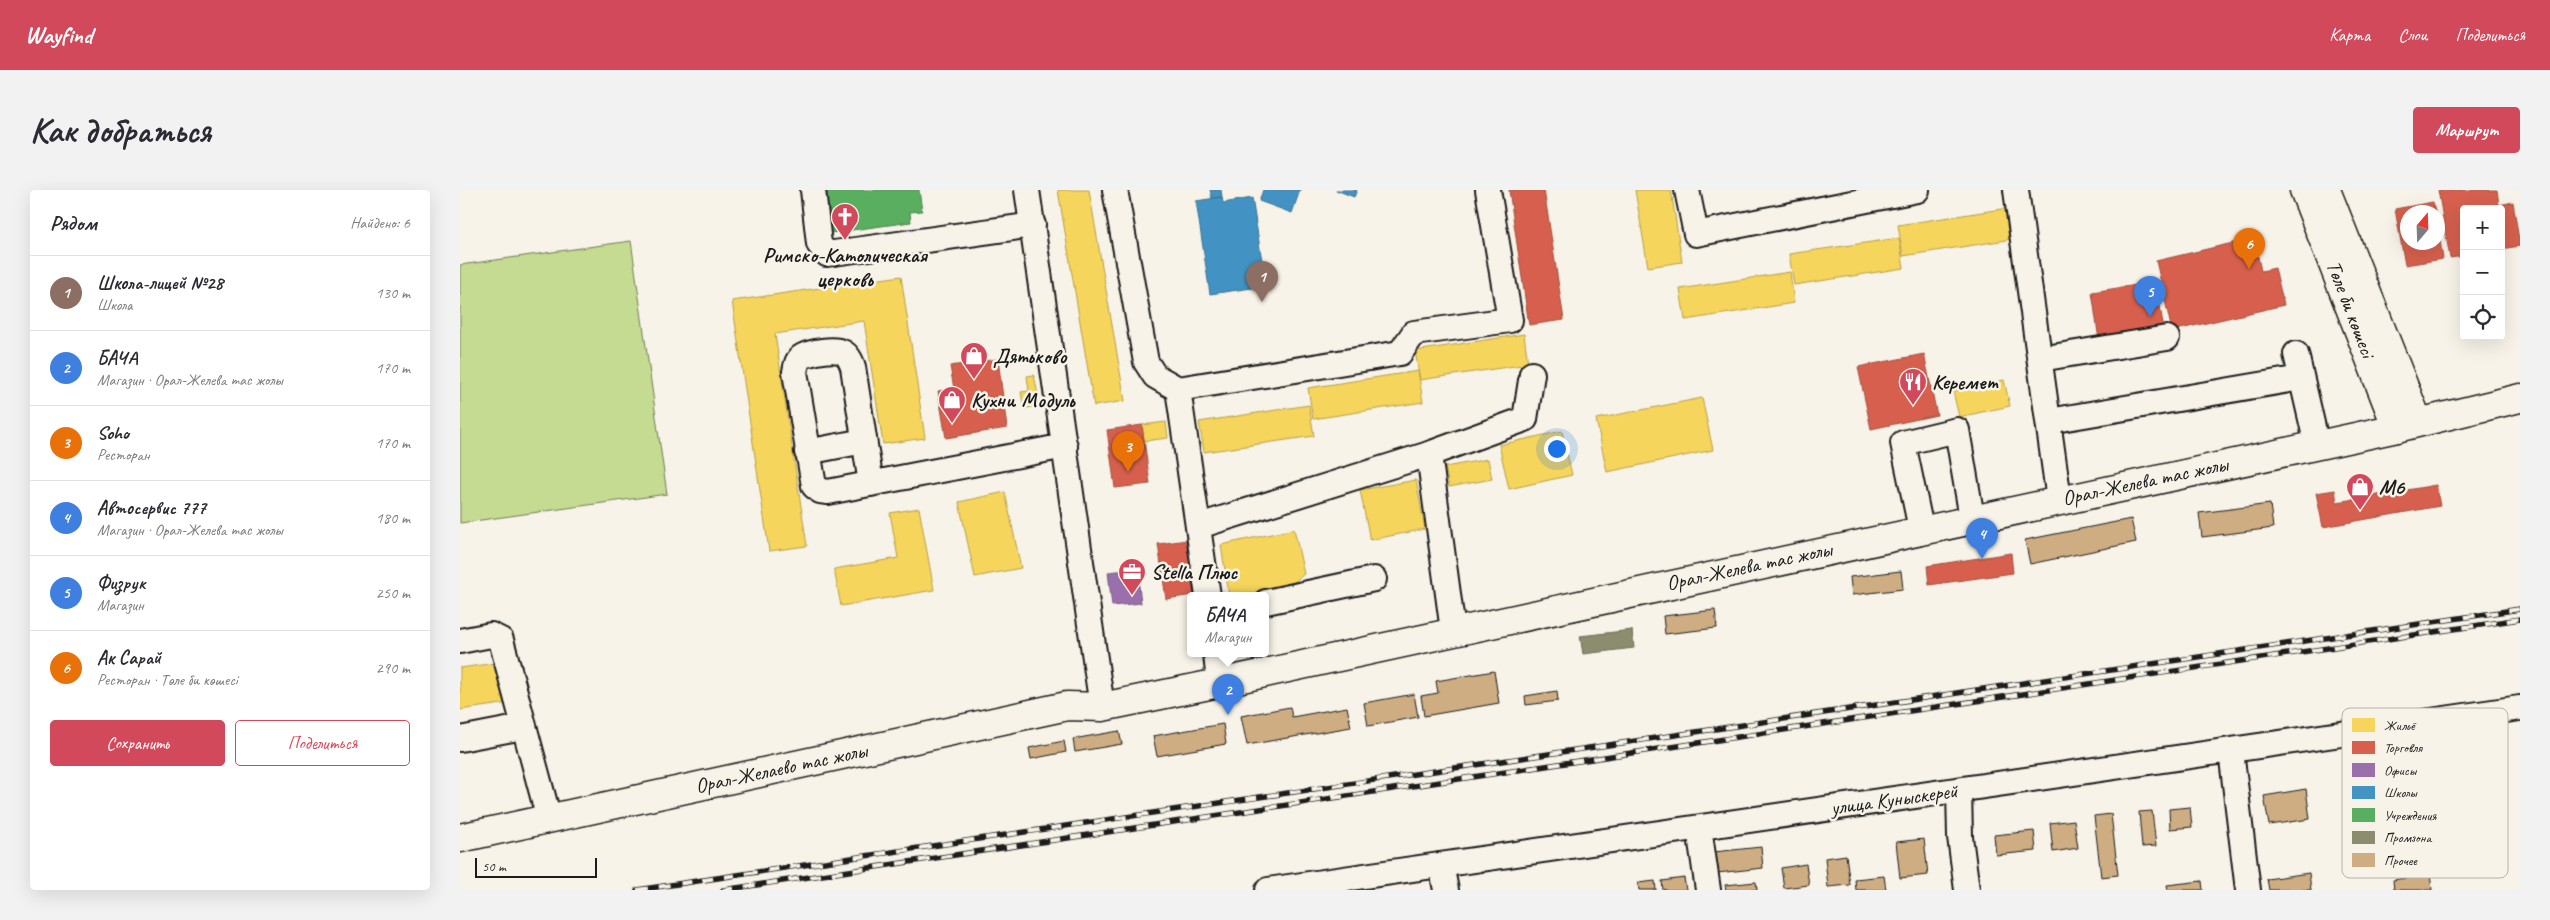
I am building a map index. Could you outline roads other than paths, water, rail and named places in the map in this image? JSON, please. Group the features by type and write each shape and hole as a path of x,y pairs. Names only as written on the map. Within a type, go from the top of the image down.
{"main road":[{"name":"Төле би көшесі","path":"2304,190 2407,425"},
{"name":"Төле би көшесі","path":"2326,190 2407,425"},
{"path":"2407,425 2520,398"},
{"name":"Орал-Желева тас жолы","path":"1102,707 2407,425"},
{"name":"Орал-Желаево тас жолы","path":"460,838 1067,706 1102,707"}],"street":[{"path":"814,190 819,244 827,254 1033,225"},
{"path":"1028,190 1102,707"},
{"path":"1115,190 1146,362 1156,376 1178,389 1400,353 1414,333 1510,320 1488,190"},
{"path":"1687,190 1696,234 1917,190"},
{"path":"2016,190 2059,500"},
{"path":"2040,360 2168,338"},
{"path":"871,484 850,358 843,352 833,350 802,356 796,363 795,372 814,486 820,491 828,492 871,484 1065,446"},
{"path":"2296,354 2317,445"},
{"path":"1199,526 1429,454 1525,420 1532,374"},
{"path":"2049,420 2301,378"},
{"path":"1178,389 1207,592"},
{"path":"1921,529 1903,443 1957,430 1972,518"},
{"path":"807,452 864,441"},
{"path":"1429,454 1453,631"},
{"path":"1269,601 1374,579"},
{"path":"460,642 491,635 501,640 549,819"},
{"path":"1216,657 1219,682"},
{"path":"460,739 523,727"},
{"name":"улица Куныскерей","path":"1268,890 2342,734"},
{"path":"2231,751 2248,890"},
{"path":"1959,790 1960,837 1967,890"},
{"path":"1699,828 1708,890"},
{"path":"1441,865 1446,890"}],"railway":[{"path":"637,890 2520,609"},
{"path":"723,890 2520,619"}],"place":[{"name":"Римско-Католическая церковь","path":"845,241"},
{"name":"Ак Сарай","path":"2249,269"},
{"name":"Школа-лицей №28","path":"1262,302"},
{"name":"Физрук","path":"2150,317"},
{"name":"Дятьково","path":"974,380"},
{"name":"Керемет","path":"1913,406"},
{"name":"Кухни Модуль","path":"952,424"},
{"name":"Soho","path":"1128,472"},
{"name":"М6","path":"2360,511"},
{"name":"Автосервис 777","path":"1982,559"},
{"name":"Stella Плюс","path":"1132,596"},
{"name":"БАЧА","path":"1228,715"}]}
